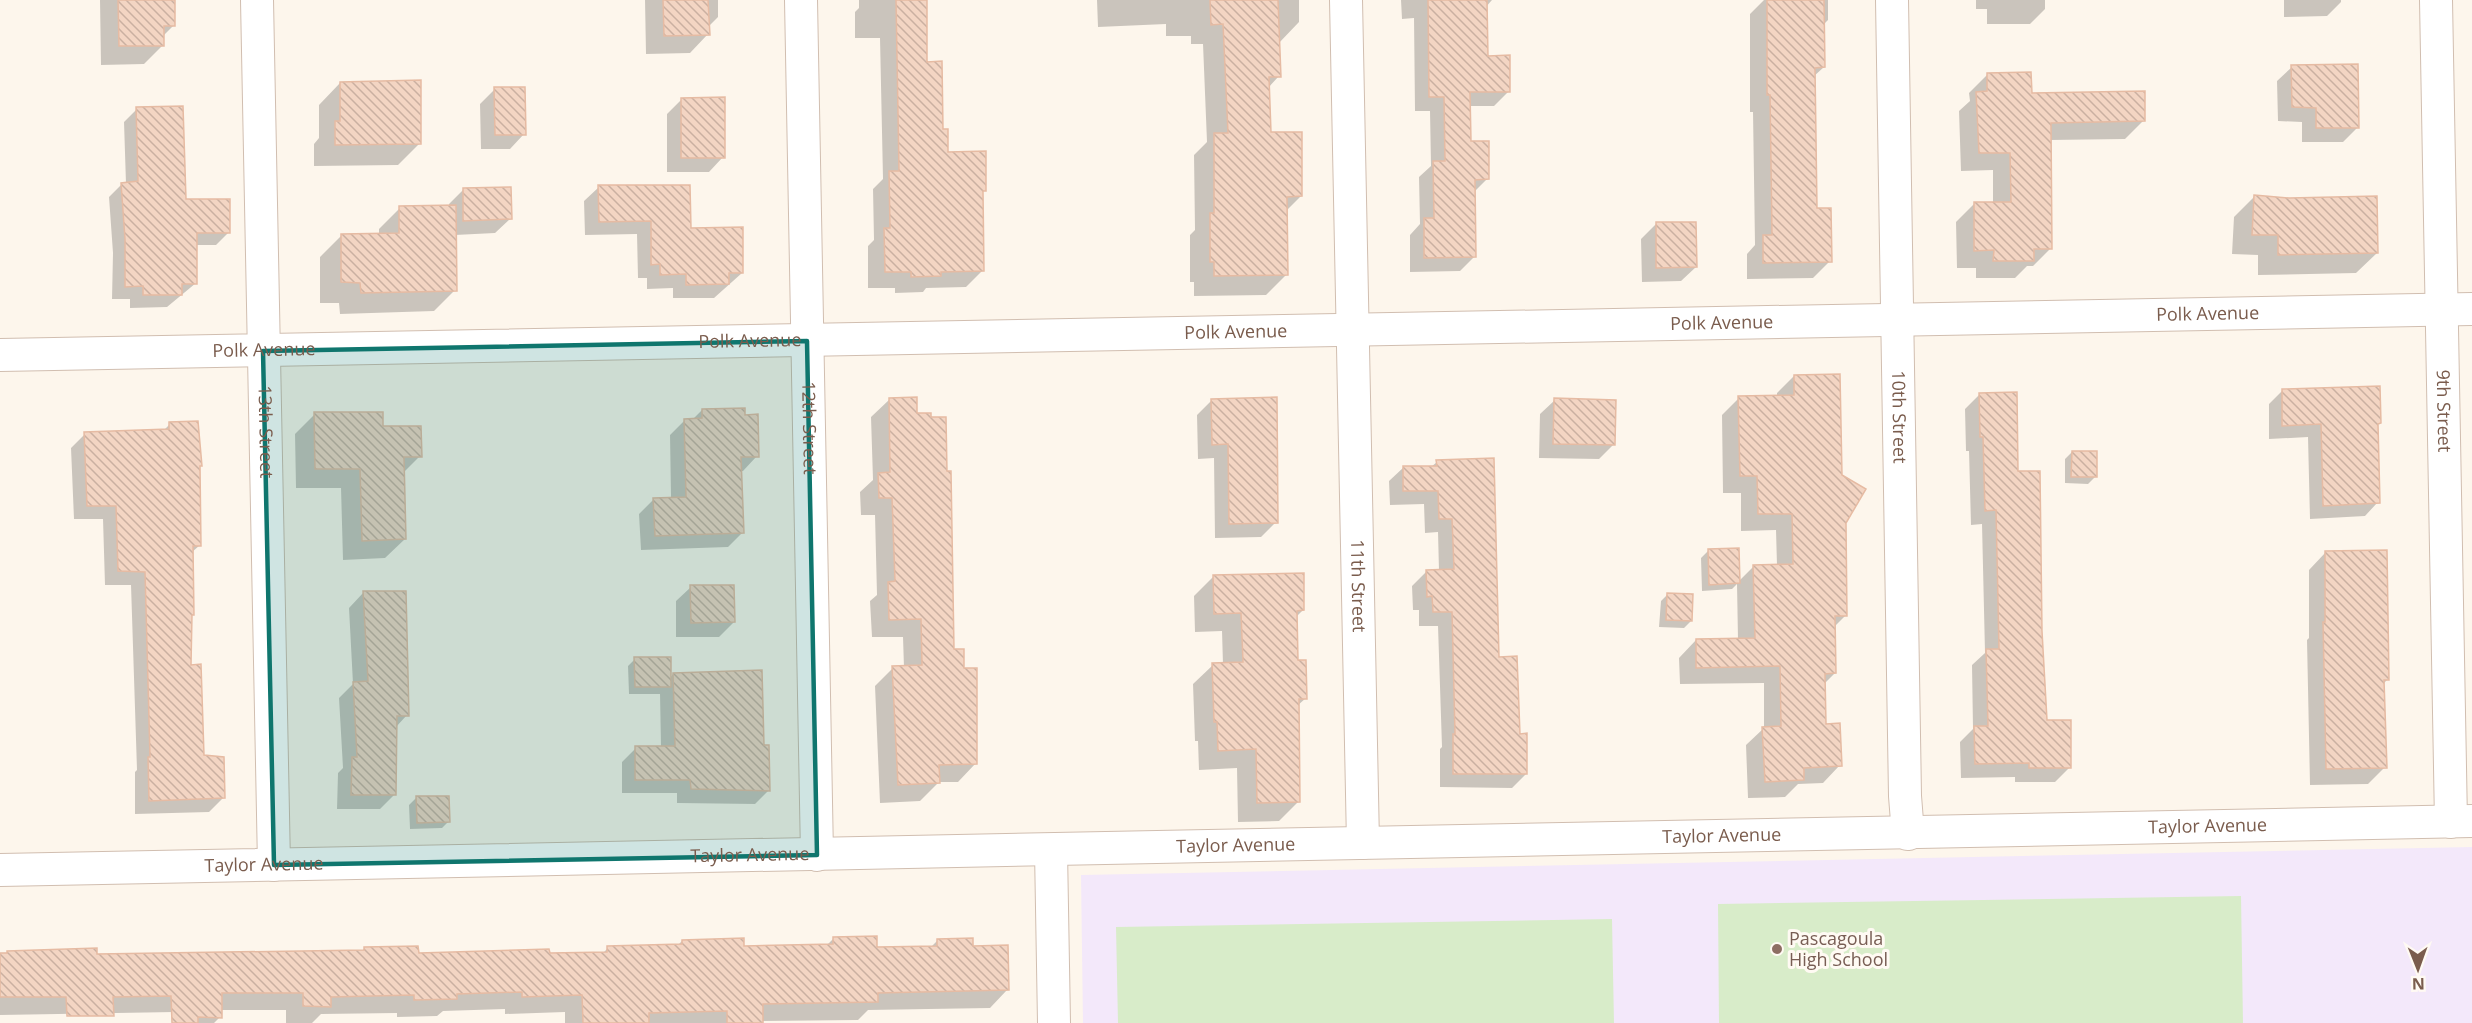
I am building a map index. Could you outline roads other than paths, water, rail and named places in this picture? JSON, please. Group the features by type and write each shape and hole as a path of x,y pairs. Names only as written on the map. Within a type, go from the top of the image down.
{"street":[{"name":"13th Street","path":"257,0 274,865"},
{"name":"12th Street","path":"801,0 817,855"},
{"name":"11th Street","path":"1346,0 1363,843"},
{"name":"10th Street","path":"1892,0 1905,796 1908,834"},
{"name":"9th Street","path":"2436,0 2457,309 2462,822"},
{"name":"Polk Avenue","path":"0,355 2457,309"},
{"name":"Taylor Avenue","path":"0,870 2462,822"},
{"path":"1051,850 1054,1023"}],"place":[{"name":"Pascagoula High School","path":"1777,949"}]}
